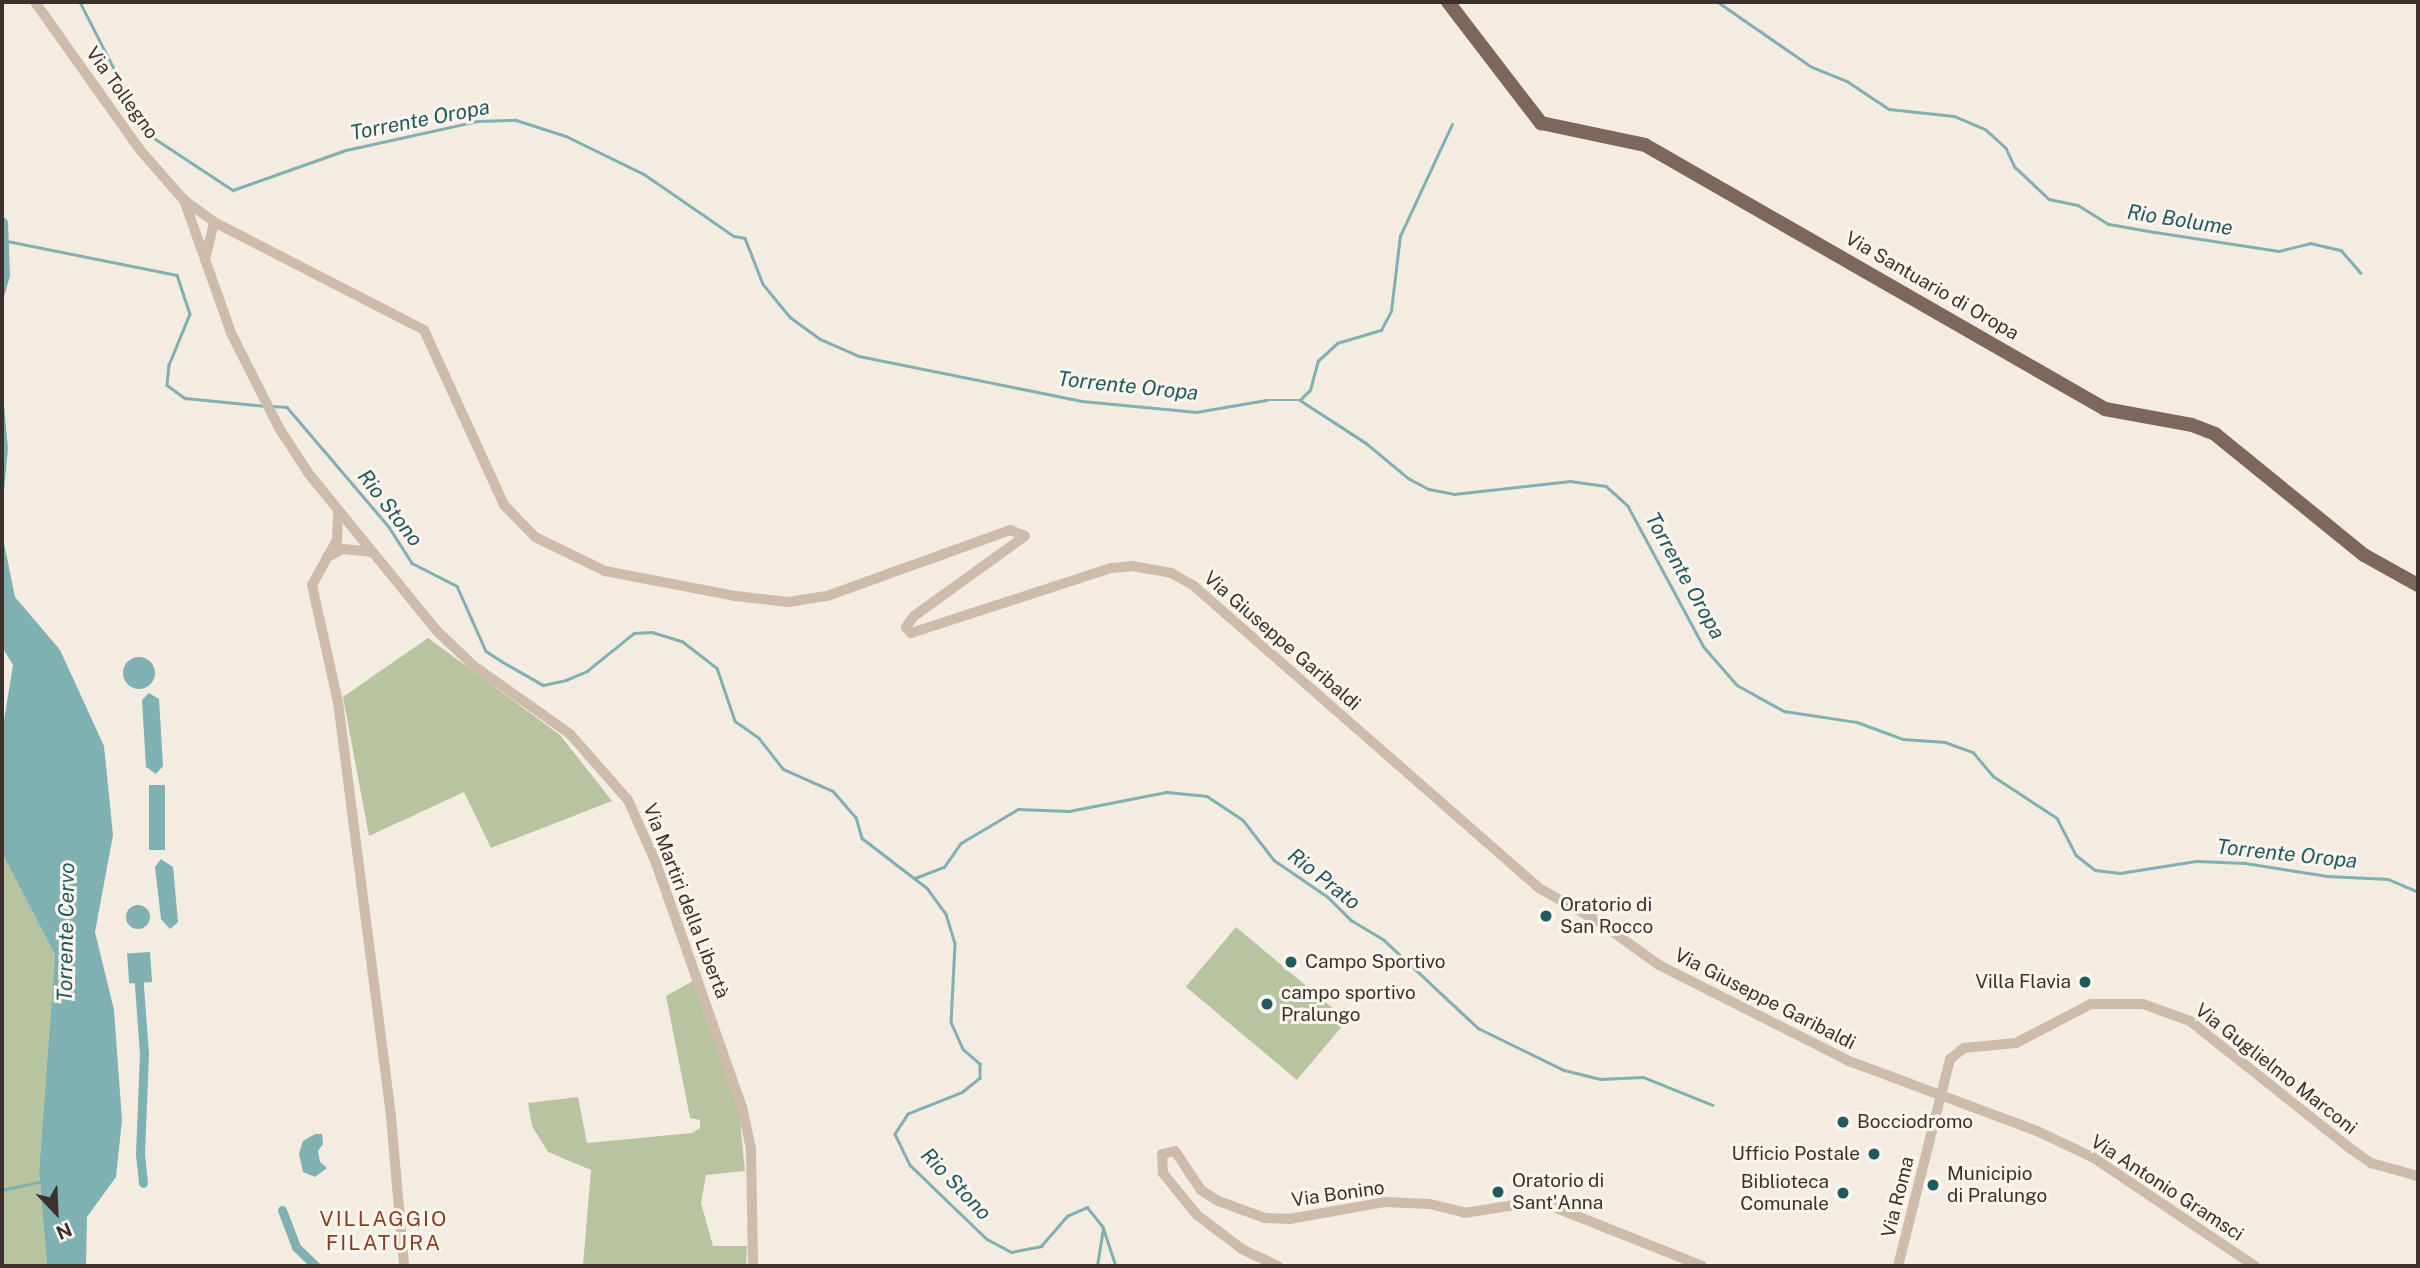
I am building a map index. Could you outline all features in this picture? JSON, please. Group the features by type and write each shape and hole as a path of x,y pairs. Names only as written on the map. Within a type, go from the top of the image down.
{"main road":[{"name":"Via Santuario di Oropa","path":"1448,2 1541,123 1645,145 2105,408 2192,425 2215,435 2364,555 2418,585"}],"street":[{"name":"Via Tollegno","path":"35,2 140,150 184,200"},
{"name":"Via Giuseppe Garibaldi","path":"184,200 214,222 424,330 483,467 513,520 580,560 605,571 735,596 788,601 828,596 1010,530 1025,536 914,616 906,627 911,633 1111,568 1132,566 1171,573 1194,586 1539,888 1604,925 1659,965 1849,1061 1941,1095"},
{"path":"184,200 205,259"},
{"path":"198,243 214,222"},
{"path":"205,259 214,222"},
{"path":"211,238 236,232"},
{"name":"Via Martiri della Libertà","path":"205,259 231,333 272,414 309,474 452,646 570,734 628,800 656,863 742,1107 751,1149 753,1266"},
{"path":"336,507 340,545"},
{"path":"357,533 325,559 312,585 338,702 391,1117 404,1266"},
{"path":"340,545 372,552"},
{"name":"Via Guglielmo Marconi","path":"1941,1095 1955,1052 2016,1043 2091,1004 2143,1004 2190,1021 2371,1163 2418,1177"},
{"name":"Via Roma","path":"1898,1266 1941,1095"},
{"name":"Via Antonio Gramsci","path":"1941,1095 2094,1158 2255,1266"},
{"name":"Via Bonino","path":"1278,1266 1242,1249 1197,1215 1163,1173 1163,1154 1175,1151 1210,1196 1265,1218 1289,1219 1385,1202 1430,1204 1465,1213 1539,1201 1702,1266"}],"green space":[{"path":"428,638 560,735 612,801 491,848 464,792 369,836 343,697"},
{"path":"2,853 55,955 39,1171 47,1266 2,1266"},
{"name":"campo sportivo Pralungo","path":"1236,927 1347,1020 1297,1080 1186,987"},
{"path":"693,981 739,1111 745,1171 706,1175 701,1203 713,1246 747,1246 746,1266 583,1266 591,1170 548,1152 532,1126 528,1103 578,1097 587,1143 692,1133 700,1128 700,1120 690,1118 666,996"}],"water":[{"path":"2,215 8,221 10,276 2,304"},
{"path":"2,383 8,449 2,511"},
{"name":"Torrente Cervo","path":"2,533 15,597 60,650 104,746 113,835 95,932 114,1010 122,1120 116,1177 87,1217 86,1266 47,1266 39,1171 55,955 2,853 2,733 13,665 2,647"},
{"path":"139,657 150,662 155,673 150,684 139,689 128,684 123,673 128,662"},
{"path":"149,693 159,699 163,766 156,774 146,767 142,700"},
{"path":"149,785 165,785 165,850 149,850"},
{"path":"161,859 173,867 178,922 170,929 161,919 155,867"},
{"path":"138,905 146,909 150,917 146,925 138,929 130,925 126,917 130,909"},
{"path":"150,952 152,982 129,984 127,954"},
{"path":"315,1134 322,1134 323,1144 318,1151 320,1162 327,1168 315,1177 303,1172 299,1154 303,1141"}],"waterway":[{"name":"Torrente Oropa","path":"80,2 120,80 120,94 130,115 148,134 233,190 346,150 478,121 516,120 566,136 644,174 734,236 745,238 763,284 790,317 820,339 859,356 1082,401 1196,412 1266,400 1300,400 1366,443 1408,478 1429,489 1454,494 1570,481 1606,486 1628,506 1704,647 1737,685 1784,711 1857,722 1903,739 1945,742 1973,752 1993,776 2057,818 2076,855 2095,870 2120,873 2197,861 2245,863 2327,876 2388,879 2418,892"},
{"name":"Rio Bolume","path":"1718,2 1812,67 1847,81 1889,109 1954,116 1985,129 2006,148 2015,167 2049,199 2078,205 2109,224 2279,251 2310,243 2341,250 2361,273"},
{"path":"1300,400 1310,390 1318,361 1337,343 1381,330 1391,311 1400,236 1452,124"},
{"name":"Rio Stono","path":"2,240 177,275 190,314 169,365 167,385 185,398 265,406"},
{"name":"Rio Stono","path":"272,406 287,407 389,527 412,563 457,586 486,651 503,662 543,685 566,680 587,671 634,633 652,632 682,641 717,668 735,721 759,738 783,769 833,791 856,817 862,838 927,888 946,914 955,944 951,1022 963,1049 980,1064 980,1078 963,1092 908,1114 895,1134 910,1165 987,1239 1011,1252 1041,1246 1067,1216 1087,1207 1103,1227 1116,1266"},
{"name":"Rio Prato","path":"915,878 944,867 961,843 1018,809 1069,811 1167,792 1207,796 1243,820 1274,860 1328,897 1351,920 1384,940 1478,1028 1564,1070 1600,1079 1643,1077 1713,1105"},
{"path":"138,972 144,1054 140,1154 143,1183"},
{"path":"2,1190 43,1181"},
{"path":"282,1210 296,1247 316,1266"},
{"path":"1097,1266 1103,1229"}],"place":[{"name":"Oratorio di San Rocco","path":"1546,916"},
{"name":"Campo Sportivo","path":"1291,962"},
{"name":"Villa Flavia","path":"2085,982"},
{"name":"campo sportivo Pralungo","path":"1267,1004"},
{"name":"Bocciodromo","path":"1843,1122"},
{"name":"Ufficio Postale","path":"1874,1154"},
{"name":"Municipio di Pralungo","path":"1933,1185"},
{"name":"Oratorio di Sant'Anna","path":"1498,1192"},
{"name":"Biblioteca Comunale","path":"1843,1193"}],"district":[{"name":"VILLAGGIO FILATURA","path":"384,1231"}]}
